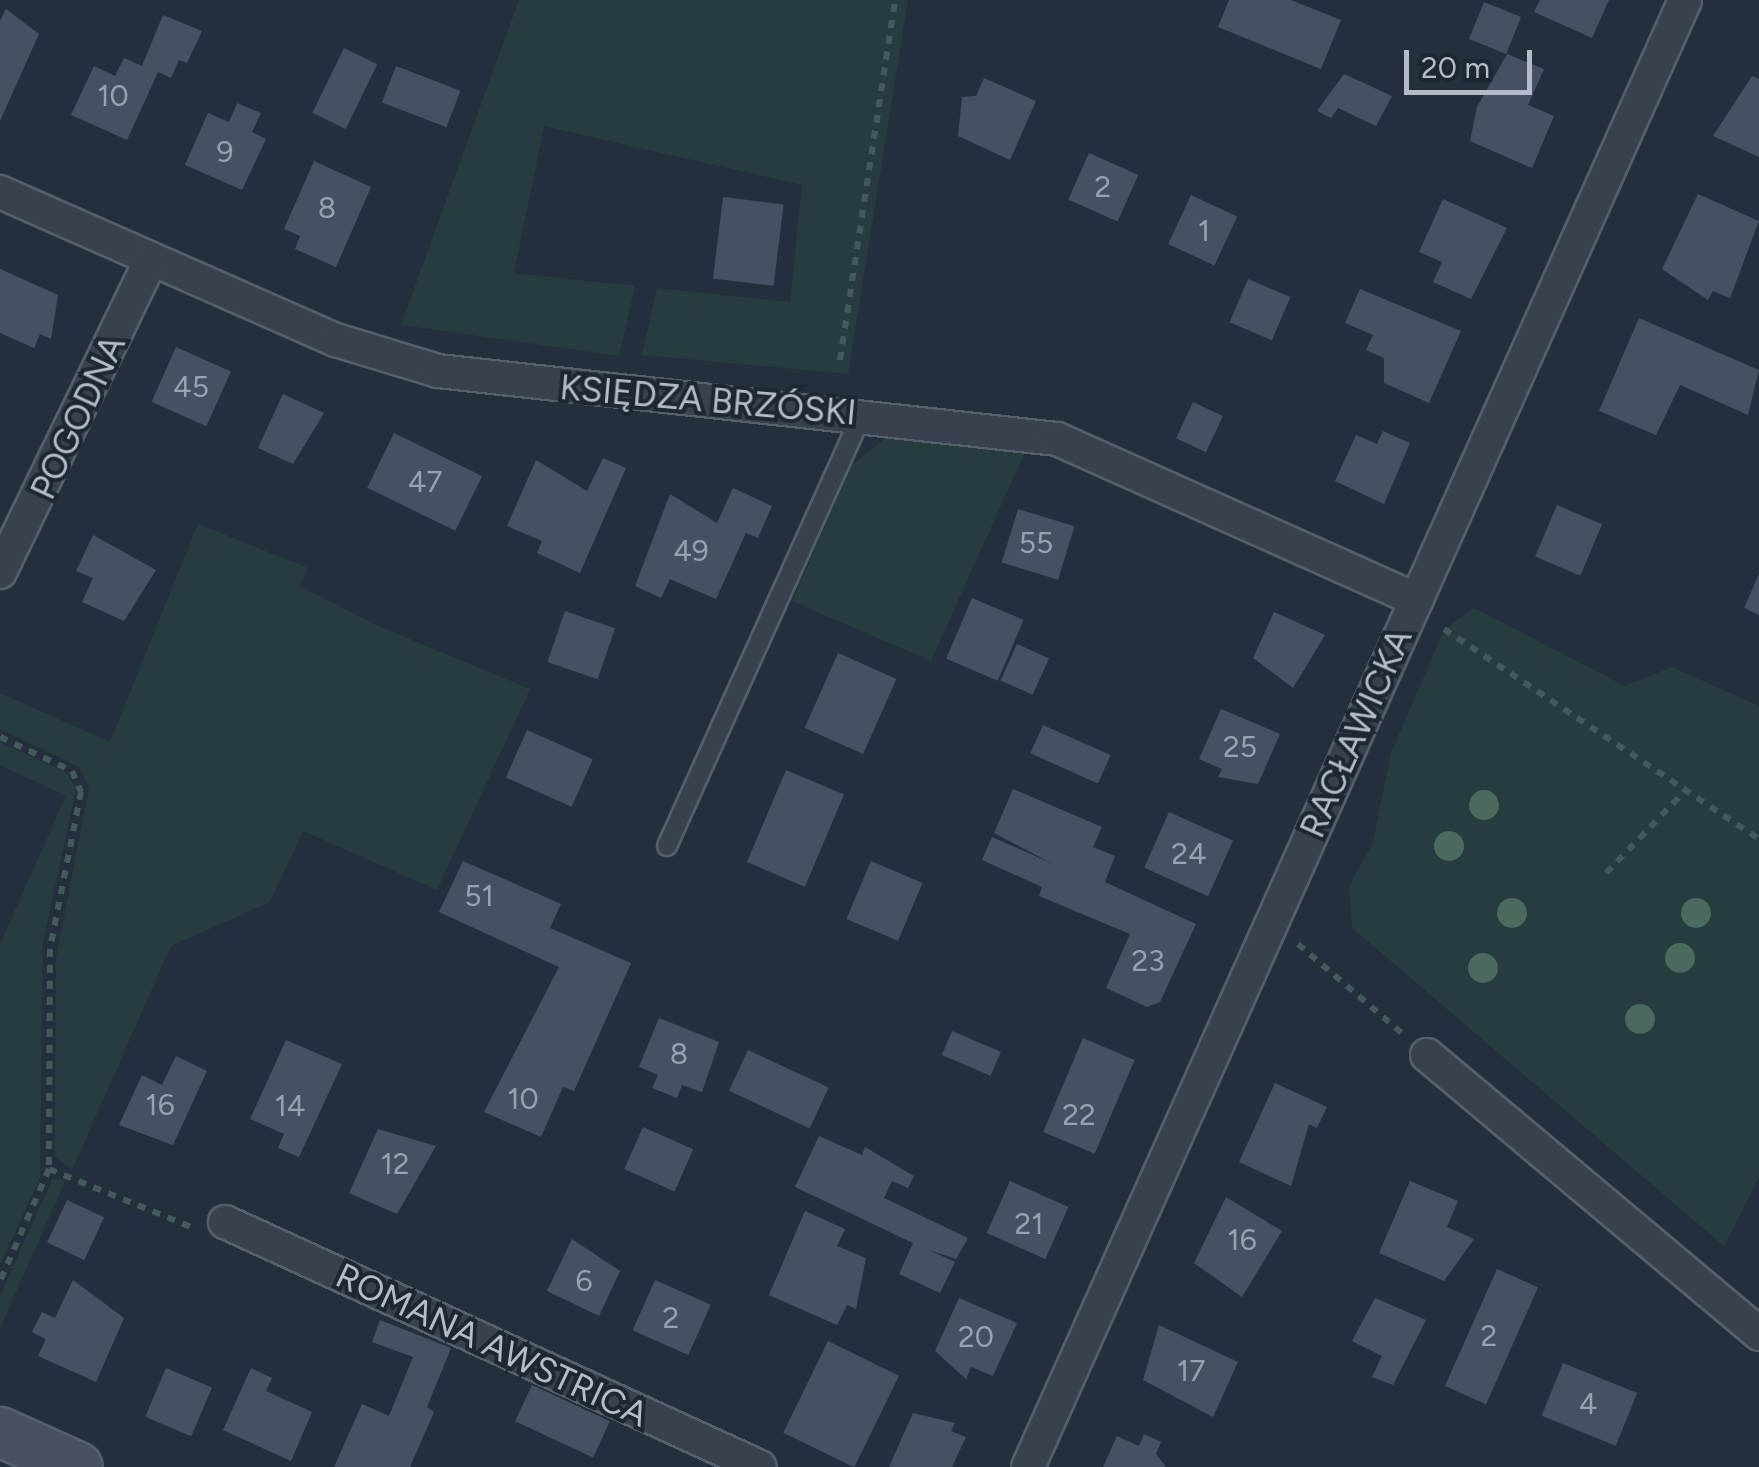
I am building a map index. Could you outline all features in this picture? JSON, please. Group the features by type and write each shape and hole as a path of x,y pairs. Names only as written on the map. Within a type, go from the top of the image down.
{"street":[{"name":"RACŁAWICKA","path":"1028,1467 1685,0"},
{"name":"KSIĘDZA BRZÓSKI","path":"0,192 336,340 438,371 862,415 1072,443 1417,600"},
{"name":"POGODNA","path":"0,572 151,260"},
{"path":"1428,1055 1759,1334"},
{"name":"ROMANA AWSTRICA","path":"225,1222 760,1467"},
{"path":"0,1432 78,1467"}],"lane":[{"path":"667,846 862,415"}],"path":[{"path":"840,360 895,0"},
{"path":"1417,600 1444,630 1759,840"},
{"path":"0,737 72,771 82,792 50,949 49,1169 0,1281"},
{"path":"1606,873 1686,790"},
{"path":"1271,921 1428,1055"},
{"path":"49,1169 191,1227"}],"green space":[{"path":"519,0 908,0 848,374 642,355 657,288 790,302 802,185 544,126 514,273 635,286 619,356 401,325"},
{"path":"889,435 1025,452 931,661 792,601 852,465"},
{"path":"198,524 308,568 300,586 376,625 530,689 437,890 303,831 270,902 171,946 72,1170 55,1156 56,958 89,788 79,767 0,729 0,693 110,742"},
{"path":"1474,608 1625,686 1672,667 1759,706 1759,1177 1724,1246 1352,928 1349,887 1373,842 1391,753 1444,630"},
{"path":"0,742 67,773 76,789 43,943 40,1178 0,1265 0,944 66,796 0,765"},
{"path":"66,1179 0,1328 0,1296 52,1180"}],"building":[{"path":"1229,0 1291,0 1341,20 1321,69 1218,27"},
{"path":"1540,0 1609,0 1592,38 1534,12"},
{"path":"1484,2 1521,17 1506,54 1469,39"},
{"path":"6,9 39,34 0,121 0,21"},
{"path":"163,15 202,31 187,63 179,60 171,78 158,72 127,140 71,115 94,66 115,76 124,58 142,66"},
{"path":"344,48 377,64 346,129 312,113"},
{"path":"1507,54 1544,69 1528,105 1554,116 1532,168 1470,141 1477,107"},
{"path":"396,66 460,91 446,127 382,102"},
{"path":"1344,74 1392,96 1376,126 1338,108 1331,118 1317,111"},
{"path":"1752,76 1759,79 1759,157 1713,136"},
{"path":"984,78 1036,101 1010,160 958,136 962,97 976,96"},
{"path":"237,103 261,113 252,132 266,139 242,190 185,165 208,113 229,122"},
{"path":"1089,153 1138,175 1118,222 1068,200"},
{"path":"314,161 371,187 336,267 295,249 300,236 284,229"},
{"path":"1698,194 1759,221 1730,298 1713,291 1708,300 1662,269"},
{"path":"1191,195 1237,217 1214,265 1168,244"},
{"path":"723,197 784,204 774,286 713,278"},
{"path":"1443,199 1507,228 1471,299 1433,282 1442,262 1419,252"},
{"path":"0,269 58,295 51,339 40,334 34,348 0,333"},
{"path":"1248,279 1290,297 1272,340 1230,322"},
{"path":"1360,289 1461,331 1429,403 1384,383 1384,358 1366,350 1373,335 1345,323"},
{"path":"1639,318 1759,370 1748,415 1680,385 1656,435 1599,411"},
{"path":"176,347 231,371 206,426 152,402"},
{"path":"283,394 324,413 293,464 258,448"},
{"path":"1193,402 1223,416 1206,452 1176,438"},
{"path":"1383,431 1410,443 1384,504 1335,481 1356,435 1377,444"},
{"path":"394,433 482,476 455,531 367,488"},
{"path":"603,458 626,468 580,573 537,553 542,541 507,526 536,460 587,491"},
{"path":"733,488 772,506 758,538 746,533 716,599 670,579 661,598 635,586 670,494 717,523"},
{"path":"1557,505 1602,524 1580,576 1535,557"},
{"path":"1018,509 1074,526 1058,580 1002,563"},
{"path":"93,535 156,570 124,621 82,602 93,578 76,571"},
{"path":"1759,574 1759,615 1744,608"},
{"path":"972,598 1024,620 998,681 946,659"},
{"path":"565,611 615,628 598,679 547,662"},
{"path":"1274,612 1325,635 1293,688 1253,658"},
{"path":"1017,644 1049,658 1033,695 1001,681"},
{"path":"838,653 896,679 863,754 805,728"},
{"path":"1221,709 1280,734 1258,784 1218,777 1222,769 1199,759"},
{"path":"1043,725 1111,755 1098,783 1030,753"},
{"path":"527,730 593,759 572,807 506,778"},
{"path":"786,770 844,795 805,887 747,862"},
{"path":"1013,789 1102,827 1093,847 1115,856 1105,882 1196,924 1160,1002 1147,1007 1106,988 1130,934 1039,896 1042,887 982,860 992,837 1053,864 994,833"},
{"path":"1169,812 1233,840 1208,896 1144,868"},
{"path":"463,861 561,904 550,928 631,963 574,1091 563,1087 541,1137 484,1112 559,967 439,912"},
{"path":"871,861 923,883 898,941 846,919"},
{"path":"659,1018 719,1042 702,1092 682,1085 677,1098 652,1088 658,1075 639,1067"},
{"path":"952,1031 1001,1052 991,1076 942,1055"},
{"path":"1083,1038 1135,1060 1095,1154 1043,1132"},
{"path":"286,1040 342,1064 299,1157 278,1148 284,1134 250,1119"},
{"path":"748,1050 829,1088 810,1128 729,1091"},
{"path":"176,1056 207,1071 173,1145 119,1125 142,1075 162,1085"},
{"path":"1275,1083 1327,1107 1317,1128 1309,1124 1291,1186 1239,1162"},
{"path":"643,1127 693,1149 675,1191 624,1169"},
{"path":"378,1129 436,1146 397,1214 349,1193"},
{"path":"819,1136 862,1155 865,1147 914,1176 908,1188 892,1181 884,1198 968,1238 956,1259 929,1250 955,1262 940,1293 899,1274 913,1243 795,1187"},
{"path":"1010,1181 1068,1207 1045,1259 987,1233"},
{"path":"1410,1181 1458,1201 1447,1227 1474,1239 1444,1281 1379,1253"},
{"path":"1226,1197 1282,1231 1242,1297 1194,1263"},
{"path":"67,1200 104,1217 84,1260 47,1243"},
{"path":"805,1211 845,1229 837,1246 866,1258 856,1309 847,1305 837,1325 769,1295"},
{"path":"572,1239 620,1271 599,1316 547,1291"},
{"path":"1497,1269 1538,1287 1486,1404 1445,1386"},
{"path":"73,1280 124,1318 96,1382 38,1356 46,1339 32,1332 42,1312 55,1318"},
{"path":"655,1280 711,1305 688,1355 633,1330"},
{"path":"959,1298 1017,1323 993,1376 971,1367 966,1379 935,1351"},
{"path":"1375,1298 1426,1320 1393,1385 1372,1377 1382,1356 1352,1341"},
{"path":"380,1320 451,1348 427,1407 434,1412 410,1467 334,1467 362,1404 389,1416 413,1357 372,1342"},
{"path":"1159,1325 1238,1362 1213,1417 1143,1380"},
{"path":"828,1341 899,1376 854,1467 783,1433"},
{"path":"1563,1363 1637,1393 1616,1446 1542,1416"},
{"path":"166,1368 212,1388 191,1436 145,1417"},
{"path":"251,1368 272,1378 266,1391 312,1412 291,1461 223,1430"},
{"path":"532,1385 610,1421 593,1458 515,1421"},
{"path":"913,1413 955,1423 951,1431 966,1437 952,1467 889,1467"},
{"path":"1144,1434 1161,1442 1156,1454 1166,1467 1103,1467 1117,1436 1139,1446"}]}
